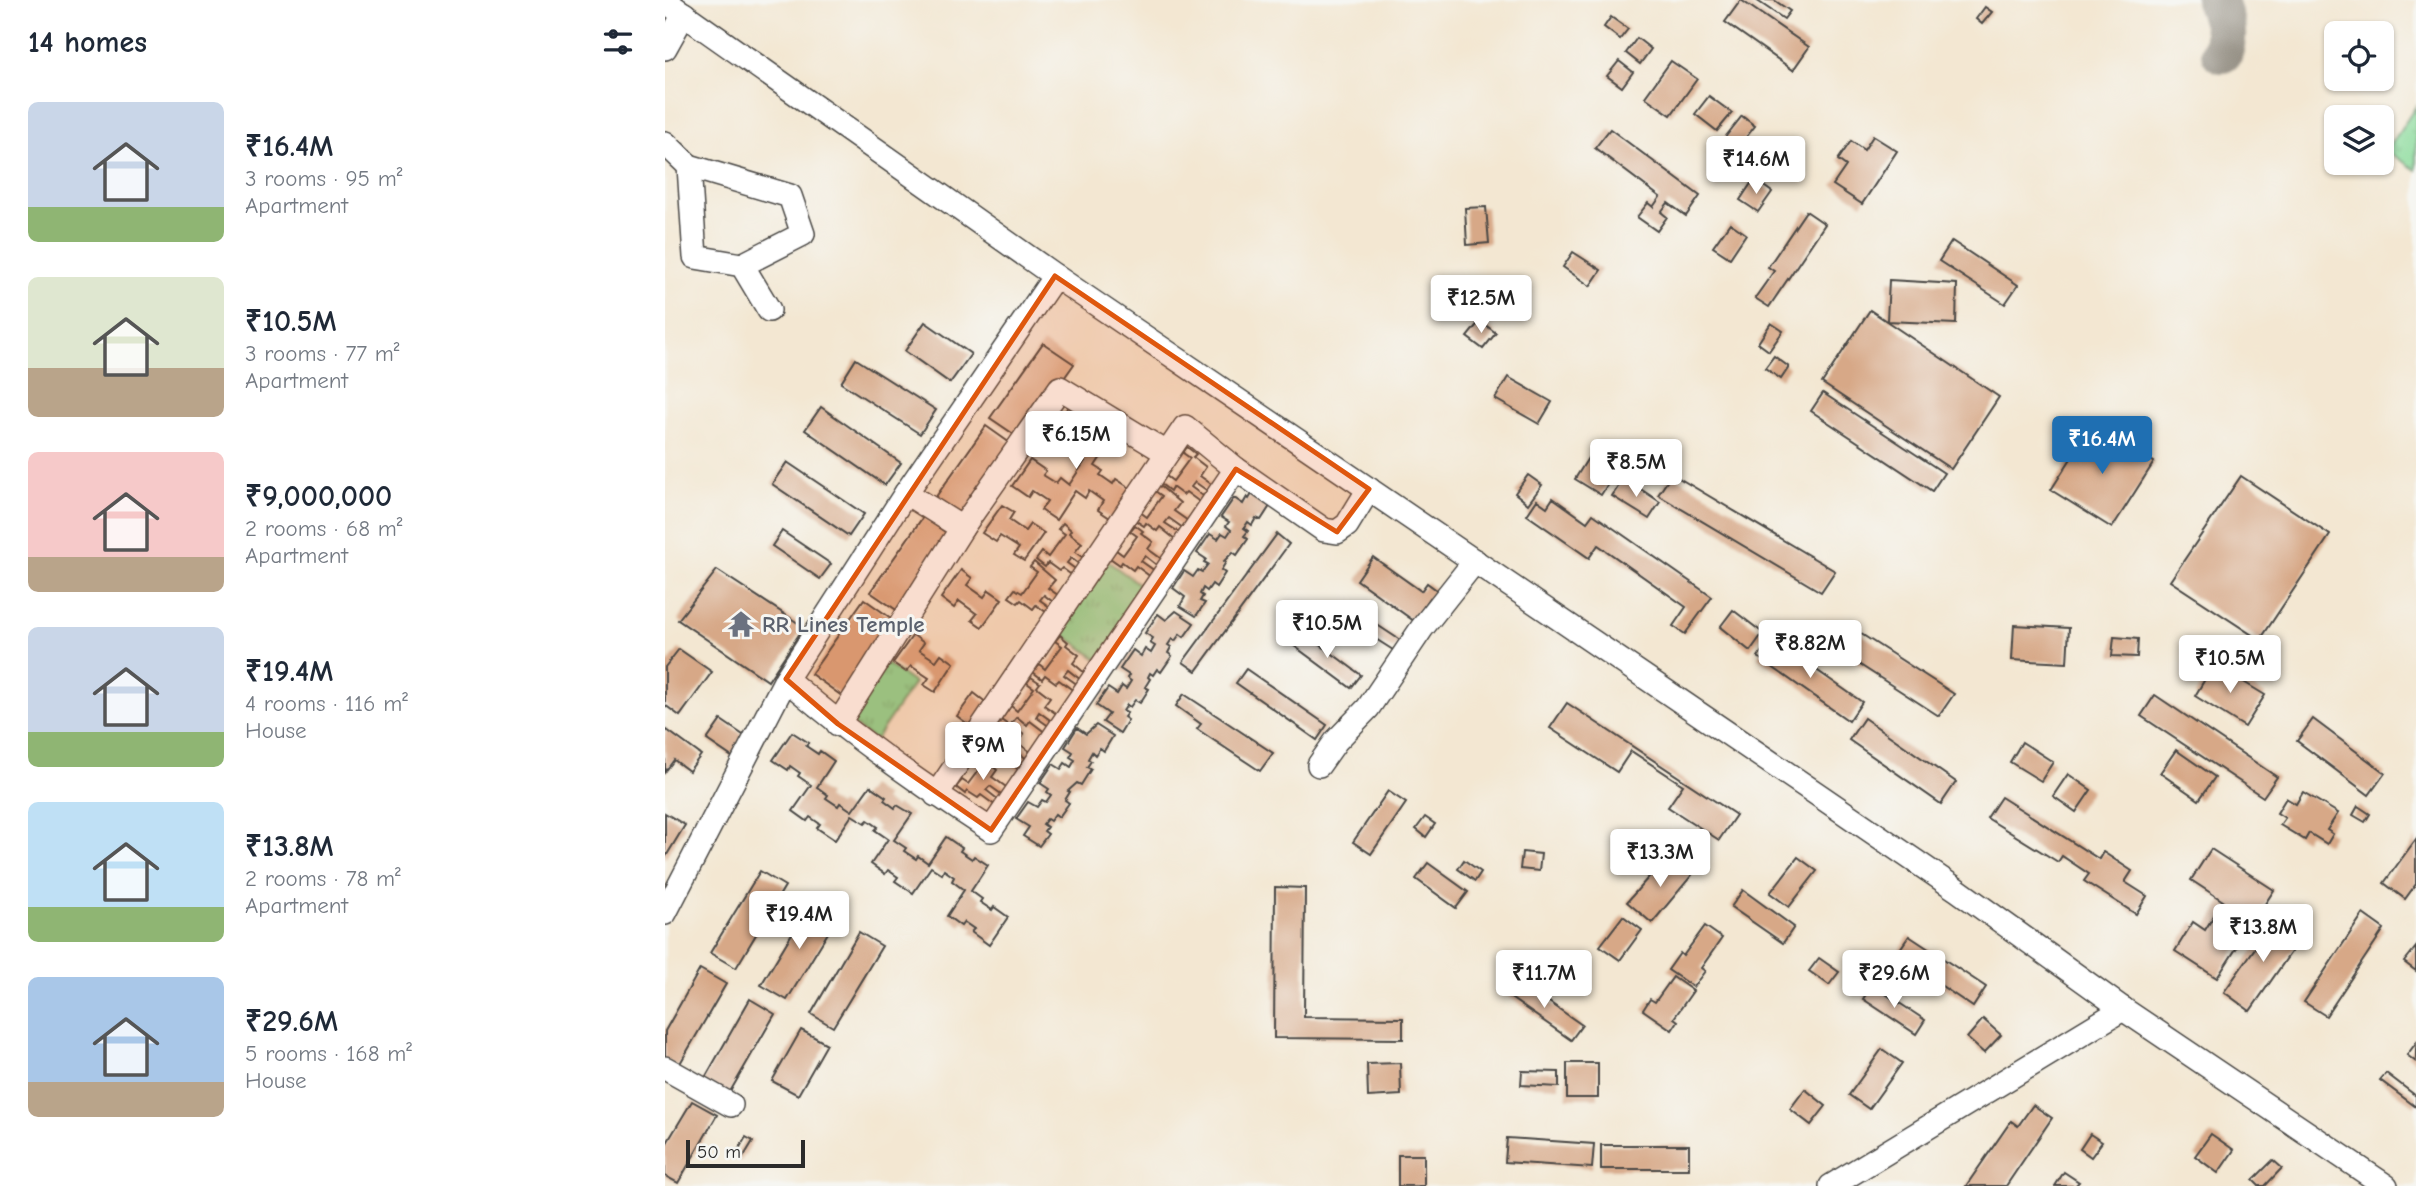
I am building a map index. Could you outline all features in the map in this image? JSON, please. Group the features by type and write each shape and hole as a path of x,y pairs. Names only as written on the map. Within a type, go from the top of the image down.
{"street":[{"path":"665,1 1055,276 1956,889 2372,1182"},
{"path":"665,48 684,14"},
{"path":"665,143 689,166 790,196 803,234 742,265 695,257 689,166"},
{"path":"742,265 769,310"},
{"path":"665,913 786,680 906,493 1055,276"},
{"path":"838,724 963,528 1061,388 1167,453"},
{"path":"936,794 1185,427 1236,470 1324,530 1337,532 1347,524 1369,489"},
{"path":"786,680 838,724 991,830 1236,470"},
{"path":"906,493 963,528"},
{"path":"1319,765 1336,741 1368,708 1422,628 1475,562"},
{"path":"1831,1186 2123,1009"},
{"path":"665,1068 731,1105"}],"highlighted area":[{"path":"1055,276 1369,489 1337,532 1236,469 991,830 838,724 786,679"}],"green space":[{"path":"2416,106 2416,170 2394,156 2394,140"},
{"path":"1106,560 1150,592 1100,661 1056,629"},
{"path":"886,663 914,683 875,740 847,721"}],"building":[{"path":"1741,0 1809,47 1793,70 1725,22"},
{"path":"1756,0 1774,0 1790,11 1784,19"},
{"path":"1985,7 1992,12 1982,24 1976,19"},
{"path":"1611,17 1628,29 1620,39 1604,27"},
{"path":"1637,38 1651,49 1640,64 1626,53"},
{"path":"1619,61 1633,72 1622,87 1607,76"},
{"path":"1671,61 1697,79 1671,115 1645,97"},
{"path":"1709,96 1732,113 1717,131 1695,114"},
{"path":"1742,116 1755,126 1736,150 1723,140"},
{"path":"1610,129 1700,196 1686,216 1668,203 1661,212 1667,217 1657,231 1637,217 1648,203 1653,207 1660,197 1595,148"},
{"path":"1873,136 1897,151 1862,204 1833,185 1846,166 1838,160 1851,141 1864,150"},
{"path":"1754,179 1772,192 1758,212 1740,200"},
{"path":"1486,207 1489,243 1467,245 1465,208"},
{"path":"1806,211 1825,224 1769,307 1755,298 1774,271 1768,267"},
{"path":"1730,223 1746,234 1730,258 1713,247"},
{"path":"1952,241 2018,285 2005,304 1939,261"},
{"path":"1573,252 1601,270 1590,286 1563,267"},
{"path":"1889,280 1957,284 1956,324 1887,321"},
{"path":"1870,310 1999,397 1951,469 1822,383"},
{"path":"1480,321 1496,333 1483,349 1467,337"},
{"path":"925,322 971,354 950,383 905,351"},
{"path":"1771,323 1783,331 1769,351 1758,343"},
{"path":"1043,343 1074,364 1021,439 990,418"},
{"path":"1774,356 1789,367 1781,379 1765,368"},
{"path":"856,359 936,410 920,434 841,383"},
{"path":"1508,377 1552,402 1539,424 1495,399"},
{"path":"1823,393 1944,473 1932,491 1811,411"},
{"path":"821,407 901,463 885,485 805,430"},
{"path":"1068,407 1084,417 1081,421 1094,430 1097,425 1114,437 1095,466 1103,471 1100,475 1113,484 1116,479 1133,490 1113,520 1098,510 1103,501 1089,491 1085,498 1075,491 1056,520 1041,510 1047,501 1032,491 1028,497 1012,486 1030,460 1046,471 1043,475 1056,483 1060,478 1069,485 1085,461 1079,457 1085,448 1070,438 1066,444 1050,433"},
{"path":"2093,424 2154,462 2112,528 2051,490"},
{"path":"986,426 1017,448 964,523 933,501"},
{"path":"1187,447 1196,454 1193,457 1206,467 1200,476 1214,486 1209,492 1195,482 1191,487 1206,498 1201,503 1186,492 1183,495 1172,487 1170,491 1161,484 1166,476 1173,481 1190,458 1183,453"},
{"path":"1588,458 1614,474 1601,495 1575,479"},
{"path":"787,462 864,514 849,536 772,484"},
{"path":"1672,474 1835,571 1821,592 1658,495"},
{"path":"1528,475 1542,485 1528,504 1515,493"},
{"path":"2241,476 2330,535 2260,640 2170,581"},
{"path":"1624,478 1660,502 1649,519 1612,496"},
{"path":"1159,485 1180,503 1174,511 1188,521 1183,528 1169,518 1165,523 1180,533 1175,539 1160,527 1157,531 1146,523 1144,526 1135,520 1140,512 1147,517 1162,496 1155,491"},
{"path":"1252,494 1270,506 1261,520 1256,518 1252,525 1248,522 1244,528 1248,531 1244,536 1248,539 1237,555 1233,552 1224,561 1226,562 1221,570 1225,573 1216,587 1212,584 1207,591 1203,588 1200,601 1205,603 1196,616 1180,606 1185,597 1173,588 1184,571 1193,577 1198,570 1202,572 1208,564 1204,562 1206,559 1197,553 1210,534 1218,539 1222,533 1227,536 1231,530 1226,526 1229,522 1221,517 1234,498 1243,504"},
{"path":"1553,498 1587,522 1593,514 1712,597 1685,634 1673,626 1686,607 1598,545 1589,558 1527,515 1537,500 1547,507"},
{"path":"1002,505 1014,512 1009,520 1025,531 1030,524 1044,533 1024,561 1014,555 1019,548 1000,536 996,542 982,533"},
{"path":"923,517 954,538 901,613 870,592"},
{"path":"1063,523 1071,530 1069,533 1082,543 1075,552 1089,562 1084,568 1071,558 1067,563 1081,573 1077,579 1062,568 1059,571 1048,563 1045,567 1036,560 1042,552 1048,557 1065,534 1058,529"},
{"path":"1135,525 1153,542 1148,549 1163,560 1158,566 1145,556 1141,561 1155,571 1151,577 1136,566 1133,570 1110,558 1116,550 1123,555 1137,536 1130,531"},
{"path":"782,531 831,564 820,579 772,546"},
{"path":"1277,534 1289,544 1196,671 1183,662"},
{"path":"1373,557 1421,591 1427,583 1442,594 1436,602 1430,598 1414,621 1357,580"},
{"path":"1034,562 1055,580 1048,588 1062,598 1057,605 1044,595 1040,600 1054,610 1050,615 1036,605 1033,609 1021,600 1018,603 1009,597 1015,589 1022,593 1037,572 1030,567"},
{"name":"RR Lines Temple","path":"717,570 804,627 768,681 678,620"},
{"path":"961,570 972,578 967,585 984,597 989,590 1002,599 982,627 972,620 977,614 959,601 954,608 941,598"},
{"path":"864,599 895,621 842,696 811,674"},
{"path":"1353,609 1400,640 1393,650 1346,620"},
{"path":"1733,610 1763,633 1750,651 1720,627"},
{"path":"1176,611 1194,623 1184,637 1180,634 1175,641 1172,639 1168,645 1171,647 1168,653 1172,656 1161,672 1157,669 1153,675 1150,673 1145,687 1149,689 1140,703 1135,700 1130,707 1127,705 1123,711 1127,713 1124,717 1128,720 1120,733 1103,722 1109,714 1096,705 1108,688 1117,694 1122,686 1126,689 1131,681 1127,678 1129,675 1120,669 1133,650 1141,656 1145,649 1151,653 1155,646 1150,643 1153,638 1145,633 1158,614 1166,620"},
{"path":"2014,625 2069,628 2067,663 2012,660"},
{"path":"1852,628 1954,694 1939,716 1837,650"},
{"path":"1303,632 1361,675 1351,688 1293,645"},
{"path":"913,635 924,643 919,650 936,661 941,654 954,663 935,692 924,685 929,678 911,666 906,672 893,663"},
{"path":"1060,635 1068,642 1066,645 1079,655 1073,663 1086,674 1081,680 1068,670 1064,675 1078,685 1074,691 1059,680 1056,683 1045,675 1042,679 1033,672 1039,664 1045,669 1062,646 1055,641"},
{"path":"2114,637 2138,639 2137,657 2112,656"},
{"path":"1771,638 1862,702 1849,721 1758,657"},
{"path":"679,649 712,672 680,716 665,705 665,667"},
{"path":"2214,664 2265,695 2245,727 2195,696"},
{"path":"1246,669 1327,725 1317,740 1236,683"},
{"path":"1031,677 1040,683 1037,687 1050,697 1044,705 1058,715 1053,722 1039,712 1036,717 1050,727 1046,733 1030,721 1027,725 1017,717 1011,724 1024,734 1018,743 1032,753 1027,759 1013,749 1009,754 1023,765 1019,770 1004,759 1001,763 990,754 988,758 979,751 985,743 991,748 1008,725 1001,720 1011,706 1017,711 1034,688 1027,683"},
{"path":"974,693 992,707 976,730 957,716"},
{"path":"1184,694 1273,753 1260,771 1197,729 1201,724 1176,706"},
{"path":"2155,695 2277,777 2263,797 2141,716"},
{"path":"1567,703 1736,815 1719,840 1668,807 1683,785 1631,751 1617,772 1550,728"},
{"path":"1864,718 1956,782 1941,804 1849,740"},
{"path":"2313,719 2385,773 2369,795 2297,741"},
{"path":"721,720 746,737 732,757 707,740"},
{"path":"1096,725 1113,736 1104,751 1100,748 1095,755 1092,752 1087,767 1091,769 1081,785 1077,783 1068,791 1070,792 1065,800 1069,803 1059,817 1055,814 1050,821 1047,819 1043,824 1047,827 1044,831 1048,834 1039,846 1023,836 1029,827 1016,819 1028,802 1037,807 1051,795 1047,792 1049,789 1040,783 1053,764 1061,769 1065,763 1071,767 1075,760 1070,757 1073,752 1065,747 1077,728 1086,734"},
{"path":"667,730 701,755 689,771 674,760 665,772"},
{"path":"792,732 809,743 806,746 818,754 820,751 834,761 817,787 828,795 826,798 852,811 870,786 886,797 884,800 895,808 897,805 912,814 894,840 906,848 904,851 928,863 946,837 972,859 974,856 988,865 971,891 982,899 980,902 992,910 994,907 1008,917 989,945 971,932 974,929 964,922 961,926 947,916 964,890 952,881 954,877 944,870 942,874 931,867 913,893 895,881 898,877 888,870 885,874 871,864 888,839 875,830 878,827 868,820 865,823 852,815 835,840 817,828 820,824 810,817 807,821 793,811 811,785 790,766 788,770 773,760"},
{"path":"2022,742 2053,762 2041,781 2010,762"},
{"path":"2176,750 2215,777 2199,800 2160,773"},
{"path":"979,755 997,770 992,777 1009,789 1004,796 990,786 986,790 1000,801 996,806 981,795 978,798 967,791 965,794 956,787 962,780 968,784 980,768 973,763"},
{"path":"2068,774 2091,790 2076,812 2053,796"},
{"path":"1388,791 1406,803 1371,854 1353,842"},
{"path":"2303,792 2338,813 2327,830 2333,834 2327,844 2309,833 2305,840 2280,825 2285,818 2277,813 2286,798 2296,804"},
{"path":"2001,797 2099,859 2103,852 2132,871 2125,882 2147,896 2136,914 2084,881 2089,874 2062,856 2058,862 1987,818"},
{"path":"2358,806 2370,814 2365,822 2353,815"},
{"path":"665,813 685,825 665,858"},
{"path":"1425,817 1435,824 1426,837 1416,829"},
{"path":"2416,839 2416,884 2405,899 2384,883"},
{"path":"2211,849 2274,890 2217,978 2175,951 2193,922 2205,930 2223,901 2191,880"},
{"path":"1522,852 1541,854 1539,871 1520,869"},
{"path":"1668,855 1692,875 1652,923 1627,902"},
{"path":"1798,857 1817,871 1789,907 1770,893"},
{"path":"1464,860 1481,872 1475,881 1458,869"},
{"path":"1428,863 1468,892 1456,908 1416,879"},
{"path":"760,871 785,886 736,968 710,953"},
{"path":"1275,887 1305,888 1304,1017 1403,1018 1403,1039 1274,1038"},
{"path":"1743,890 1794,927 1783,943 1731,907"},
{"path":"811,902 837,918 787,1000 761,985"},
{"path":"2363,914 2384,929 2326,1016 2304,1002"},
{"path":"1623,916 1642,930 1620,960 1600,946"},
{"path":"2277,917 2303,935 2250,1011 2224,992"},
{"path":"1705,926 1722,938 1701,968 1705,971 1693,987 1668,970 1680,953 1683,956"},
{"path":"859,932 882,946 833,1027 811,1014"},
{"path":"1909,936 1986,987 1973,1007 1896,955"},
{"path":"2416,947 2416,971 2404,962"},
{"path":"1819,958 1839,972 1829,985 1809,971"},
{"path":"700,969 726,984 678,1067 665,1060 665,1031"},
{"path":"1673,977 1693,991 1674,1018 1678,1021 1672,1030 1643,1010 1650,999 1655,1002"},
{"path":"1516,979 1582,1025 1571,1040 1505,994"},
{"path":"1872,985 1925,1020 1916,1034 1863,999"},
{"path":"750,999 775,1014 727,1097 702,1083"},
{"path":"1983,1019 2001,1035 1984,1053 1967,1038"},
{"path":"801,1030 827,1044 798,1095 772,1081"},
{"path":"2416,1043 2416,1062 2407,1055"},
{"path":"1882,1049 1902,1063 1869,1109 1849,1095"},
{"path":"1400,1063 1401,1095 1368,1097 1367,1064"},
{"path":"1567,1063 1598,1063 1598,1098 1567,1098"},
{"path":"1522,1071 1559,1072 1559,1087 1521,1085"},
{"path":"2386,1073 2416,1096 2416,1107 2380,1080"},
{"path":"1805,1089 1826,1106 1811,1125 1790,1109"},
{"path":"692,1101 717,1115 678,1183 665,1176 665,1146"},
{"path":"2033,1105 2052,1118 2006,1186 1966,1186 2011,1121 2018,1126"},
{"path":"2090,1134 2102,1142 2091,1157 2080,1149"},
{"path":"2211,1134 2234,1150 2218,1173 2195,1156"},
{"path":"746,1137 753,1141 741,1161 734,1157"},
{"path":"1507,1138 1594,1144 1592,1168 1505,1162"},
{"path":"1601,1145 1689,1145 1689,1169 1601,1169"},
{"path":"1398,1155 1424,1155 1424,1186 1398,1186"},
{"path":"2273,1160 2282,1168 2265,1186 2259,1186 2253,1180"},
{"path":"2064,1172 2079,1182 2075,1186 2055,1186"}],"taxiway":[{"path":"2216,0 2225,32 2222,52"}],"place":[{"name":"RR Lines Temple","path":"741,624"}]}
